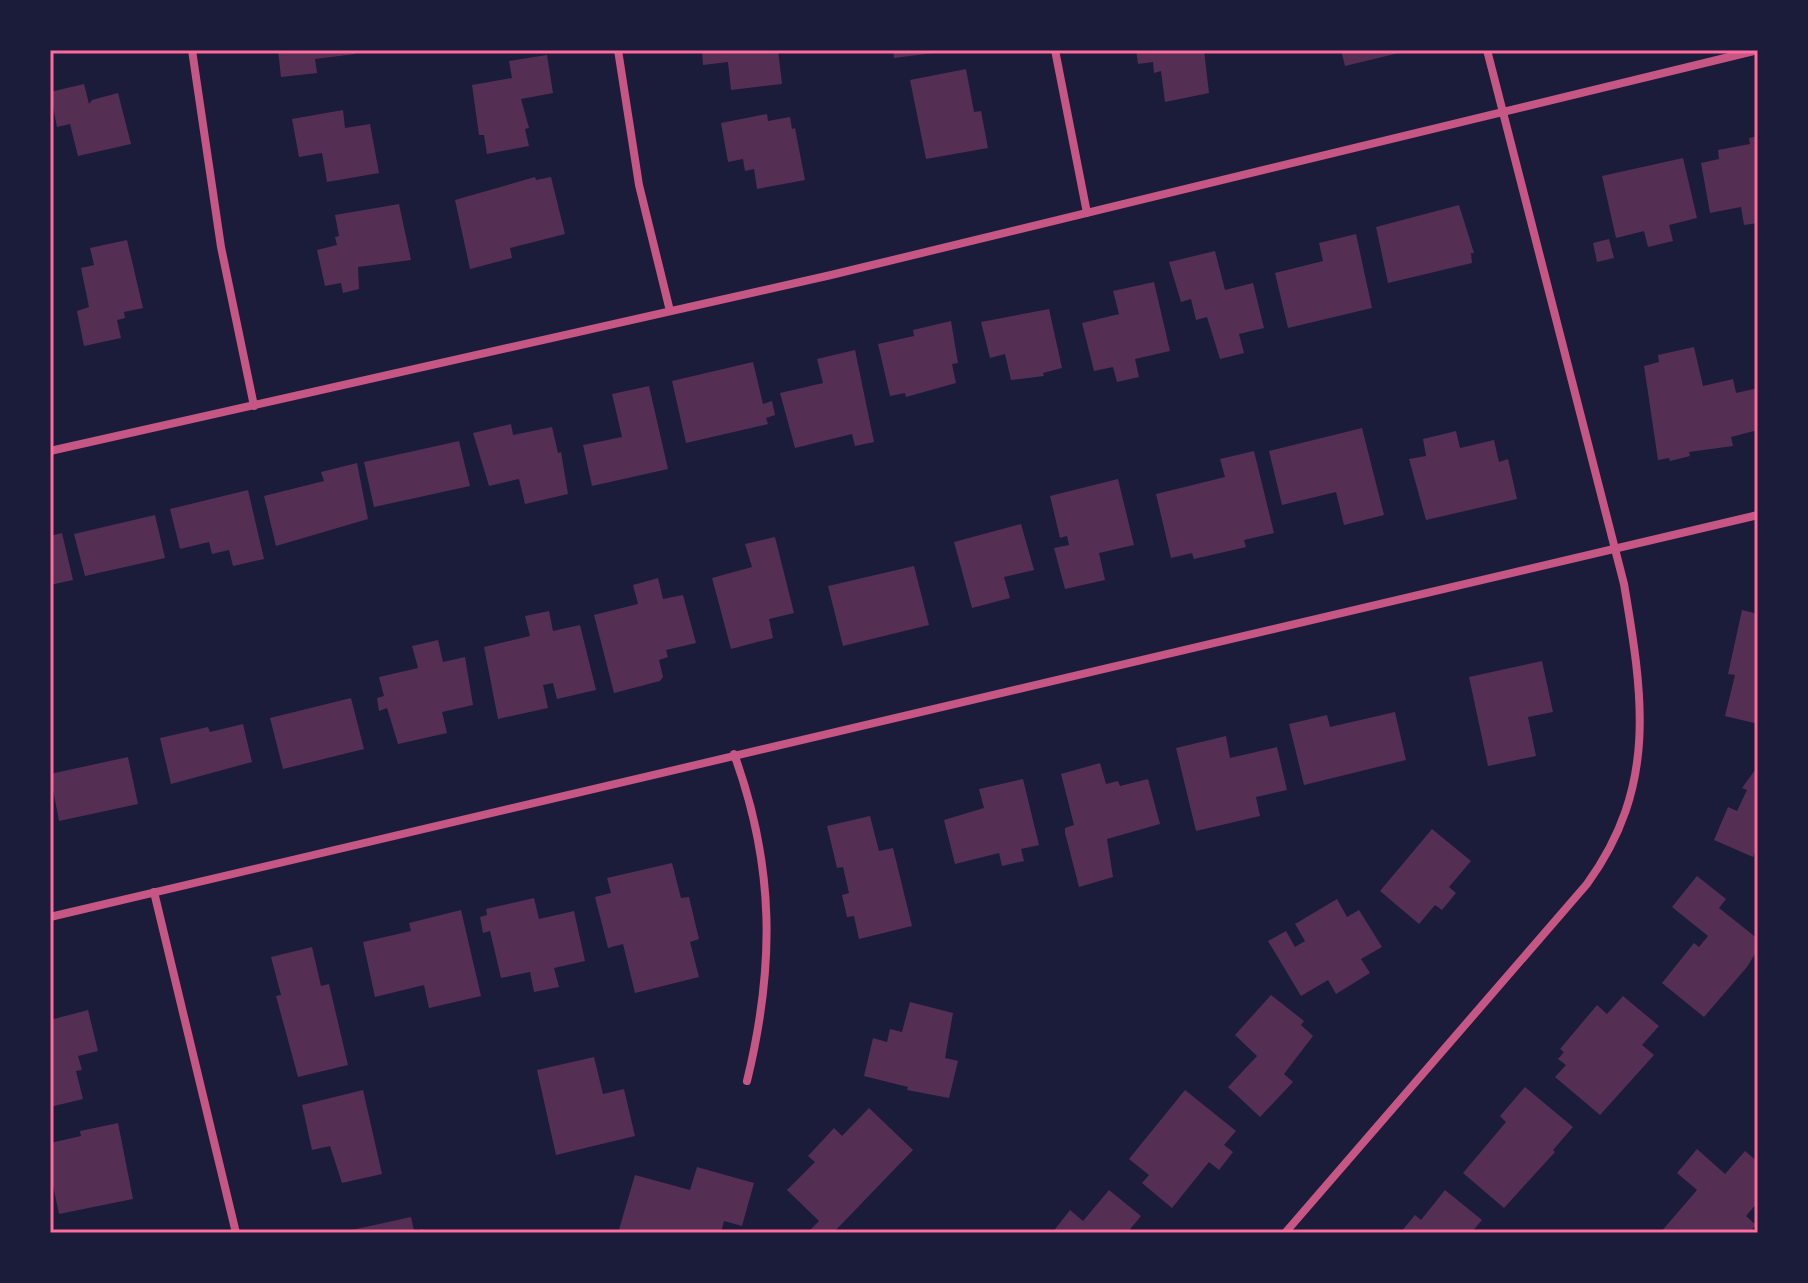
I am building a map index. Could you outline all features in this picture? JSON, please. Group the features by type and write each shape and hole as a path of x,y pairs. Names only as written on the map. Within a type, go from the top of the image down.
{"street":[{"path":"192,50 221,247 254,406"},
{"path":"618,50 639,185 670,311"},
{"path":"1055,50 1087,213"},
{"path":"1285,1233 1587,884 1603,862 1627,814 1638,770 1642,736 1638,664 1614,548 1487,50"},
{"path":"50,451 670,311 1758,50"},
{"path":"50,917 1758,515"},
{"path":"734,754 760,844 768,903 768,954 761,1022 747,1081"},
{"path":"154,892 236,1233"}],"building":[{"path":"278,50 354,50 355,54 315,59 317,73 281,77"},
{"path":"702,50 778,50 782,84 731,90 728,62 703,65"},
{"path":"893,50 941,50 941,52 894,58"},
{"path":"1136,50 1204,50 1209,93 1165,102 1161,71 1154,73 1153,62 1138,64"},
{"path":"1341,50 1407,50 1407,51 1345,66"},
{"path":"547,55 553,93 521,99 529,128 525,129 529,146 487,154 484,135 479,135 472,85 512,78 509,61"},
{"path":"966,69 974,112 981,111 988,148 926,159 910,80"},
{"path":"84,84 89,104 92,100 118,93 131,144 78,156 70,124 57,127 50,92"},
{"path":"343,110 345,128 370,124 379,173 327,182 322,153 299,157 292,119"},
{"path":"767,114 768,121 790,117 805,180 757,189 754,169 745,171 743,159 728,162 721,123"},
{"path":"1758,136 1758,223 1744,225 1741,207 1710,213 1701,163 1719,159 1718,150 1750,144 1749,138"},
{"path":"1683,158 1697,218 1669,225 1673,241 1648,247 1644,231 1616,238 1602,176"},
{"path":"535,177 536,180 551,177 565,234 510,248 512,258 470,269 455,200"},
{"path":"399,204 411,260 358,267 359,289 343,293 341,283 325,286 317,250 337,245 335,237 339,236 335,215"},
{"path":"1459,205 1474,253 1471,253 1472,263 1388,283 1376,227"},
{"path":"1356,234 1372,308 1288,328 1275,273 1323,261 1319,243"},
{"path":"1609,239 1614,258 1597,262 1593,243"},
{"path":"127,240 143,308 124,312 125,318 117,320 121,338 84,346 77,311 89,307 81,268 94,265 90,248"},
{"path":"1215,251 1225,290 1253,283 1264,328 1239,334 1244,353 1220,359 1207,317 1196,320 1191,299 1181,302 1169,262"},
{"path":"1154,282 1170,351 1135,359 1139,377 1117,382 1113,367 1094,371 1082,323 1119,314 1113,291"},
{"path":"1049,309 1062,368 1043,373 1044,376 1011,380 1005,354 990,358 981,322"},
{"path":"951,321 958,363 952,364 956,383 906,397 905,393 890,396 878,344 914,336 913,330"},
{"path":"1694,347 1703,386 1733,379 1736,393 1758,388 1758,430 1731,437 1733,446 1689,452 1690,456 1670,461 1669,458 1658,460 1644,366 1659,362 1658,355"},
{"path":"855,350 874,442 855,446 852,434 795,448 780,393 823,383 817,359"},
{"path":"753,362 763,404 772,401 775,415 766,418 768,424 686,443 672,381"},
{"path":"649,386 668,469 592,486 583,445 622,437 612,394"},
{"path":"511,424 513,435 552,427 558,453 561,452 568,494 525,504 519,479 489,486 473,433"},
{"path":"1362,428 1384,515 1344,525 1336,492 1282,505 1269,451"},
{"path":"1456,431 1460,448 1494,440 1499,462 1508,459 1517,499 1426,520 1409,459 1426,456 1423,439"},
{"path":"459,441 470,486 374,507 364,462"},
{"path":"1254,451 1274,533 1244,540 1246,547 1194,559 1192,553 1171,558 1156,494 1225,477 1220,459"},
{"path":"357,463 368,519 276,546 264,496 324,481 321,472"},
{"path":"1118,479 1134,545 1099,553 1105,580 1065,589 1054,548 1069,545 1067,536 1060,538 1050,496"},
{"path":"248,490 264,559 233,566 229,550 212,554 209,542 180,549 170,509"},
{"path":"155,515 165,558 85,576 74,534"},
{"path":"1021,524 1034,570 1004,577 1010,598 972,608 954,542"},
{"path":"62,533 73,580 50,585 50,536"},
{"path":"775,537 794,613 769,619 773,638 731,649 712,578 752,567 745,544"},
{"path":"914,566 929,625 843,646 828,586"},
{"path":"658,578 663,599 683,595 696,643 666,650 668,657 659,660 663,677 660,681 614,693 594,615 638,604 633,585"},
{"path":"1742,610 1758,614 1758,724 1725,716 1735,675 1728,674"},
{"path":"549,611 553,631 580,625 596,690 557,699 553,683 543,685 548,708 498,719 484,647 530,636 525,616"},
{"path":"438,640 443,662 465,657 473,705 442,712 447,733 398,744 387,708 379,711 377,698 384,696 379,677 418,668 412,646"},
{"path":"1542,661 1553,712 1528,717 1536,756 1488,766 1469,677"},
{"path":"351,698 364,749 283,769 270,718"},
{"path":"1395,712 1406,760 1304,785 1289,724 1327,715 1330,727"},
{"path":"243,724 252,762 171,784 160,738 208,727 210,732"},
{"path":"1226,736 1230,758 1277,747 1287,790 1256,797 1260,816 1196,831 1176,748"},
{"path":"128,757 138,804 59,821 50,774"},
{"path":"1100,763 1106,784 1118,781 1120,786 1148,779 1160,824 1107,839 1113,877 1079,887 1065,833 1065,828 1074,825 1061,774"},
{"path":"1758,766 1758,830 1755,837 1758,846 1753,857 1714,840 1728,807 1737,811 1747,790 1742,788"},
{"path":"1023,779 1039,845 1021,849 1024,861 1002,866 999,853 955,864 944,820 984,808 979,789"},
{"path":"870,816 879,851 893,848 912,926 859,939 854,916 847,917 842,895 849,893 843,867 837,868 827,826"},
{"path":"1432,829 1471,861 1449,887 1456,893 1442,910 1435,905 1419,924 1380,891"},
{"path":"672,863 681,898 689,897 699,939 690,942 699,977 635,993 623,944 608,948 595,897 611,893 607,878"},
{"path":"1697,876 1726,899 1719,908 1758,939 1758,949 1747,967 1704,1017 1662,983 1694,943 1699,947 1708,936 1672,907"},
{"path":"534,898 539,919 574,911 585,961 554,968 559,987 534,992 530,972 501,978 490,931 483,933 480,917 487,915 486,909"},
{"path":"1337,899 1347,917 1359,910 1382,947 1361,959 1370,973 1336,994 1328,980 1301,996 1268,941 1286,931 1295,947 1305,941 1295,924"},
{"path":"461,910 481,996 429,1008 424,985 375,997 363,942 411,931 409,923"},
{"path":"312,947 321,986 329,984 348,1065 298,1077 276,996 281,995 271,957"},
{"path":"1271,995 1304,1021 1301,1025 1313,1036 1284,1074 1293,1082 1260,1117 1228,1087 1257,1056 1235,1035"},
{"path":"1623,996 1659,1026 1642,1045 1654,1055 1600,1115 1555,1077 1566,1065 1558,1059 1564,1052 1560,1049 1597,1005 1607,1014"},
{"path":"910,1002 953,1013 945,1058 958,1061 949,1098 907,1090 908,1087 864,1076 873,1038 887,1042 890,1029 902,1032"},
{"path":"88,1010 98,1051 78,1056 82,1070 76,1071 83,1099 50,1107 50,1020"},
{"path":"594,1057 603,1094 624,1089 635,1136 556,1155 537,1070"},
{"path":"1525,1087 1573,1127 1553,1150 1555,1152 1504,1208 1463,1173 1506,1122 1500,1116"},
{"path":"363,1090 382,1174 342,1183 330,1146 312,1150 302,1105"},
{"path":"1185,1090 1236,1131 1224,1145 1233,1152 1219,1170 1209,1162 1172,1208 1142,1183 1149,1175 1129,1159"},
{"path":"869,1108 913,1150 833,1233 813,1233 810,1230 819,1221 787,1190 815,1162 808,1156 834,1128 842,1136"},
{"path":"118,1123 133,1199 59,1214 50,1171 50,1143 81,1136 80,1131"},
{"path":"1697,1149 1725,1174 1745,1151 1758,1162 1758,1202 1746,1216 1756,1225 1749,1233 1660,1233 1697,1190 1677,1173"},
{"path":"697,1167 754,1183 742,1226 724,1221 721,1233 618,1233 635,1175 690,1190"},
{"path":"1109,1190 1141,1216 1127,1233 1052,1233 1070,1210 1083,1221"},
{"path":"1445,1190 1482,1220 1471,1233 1400,1233 1415,1215 1421,1220"},
{"path":"411,1217 414,1231 423,1229 424,1233 338,1233"}]}
